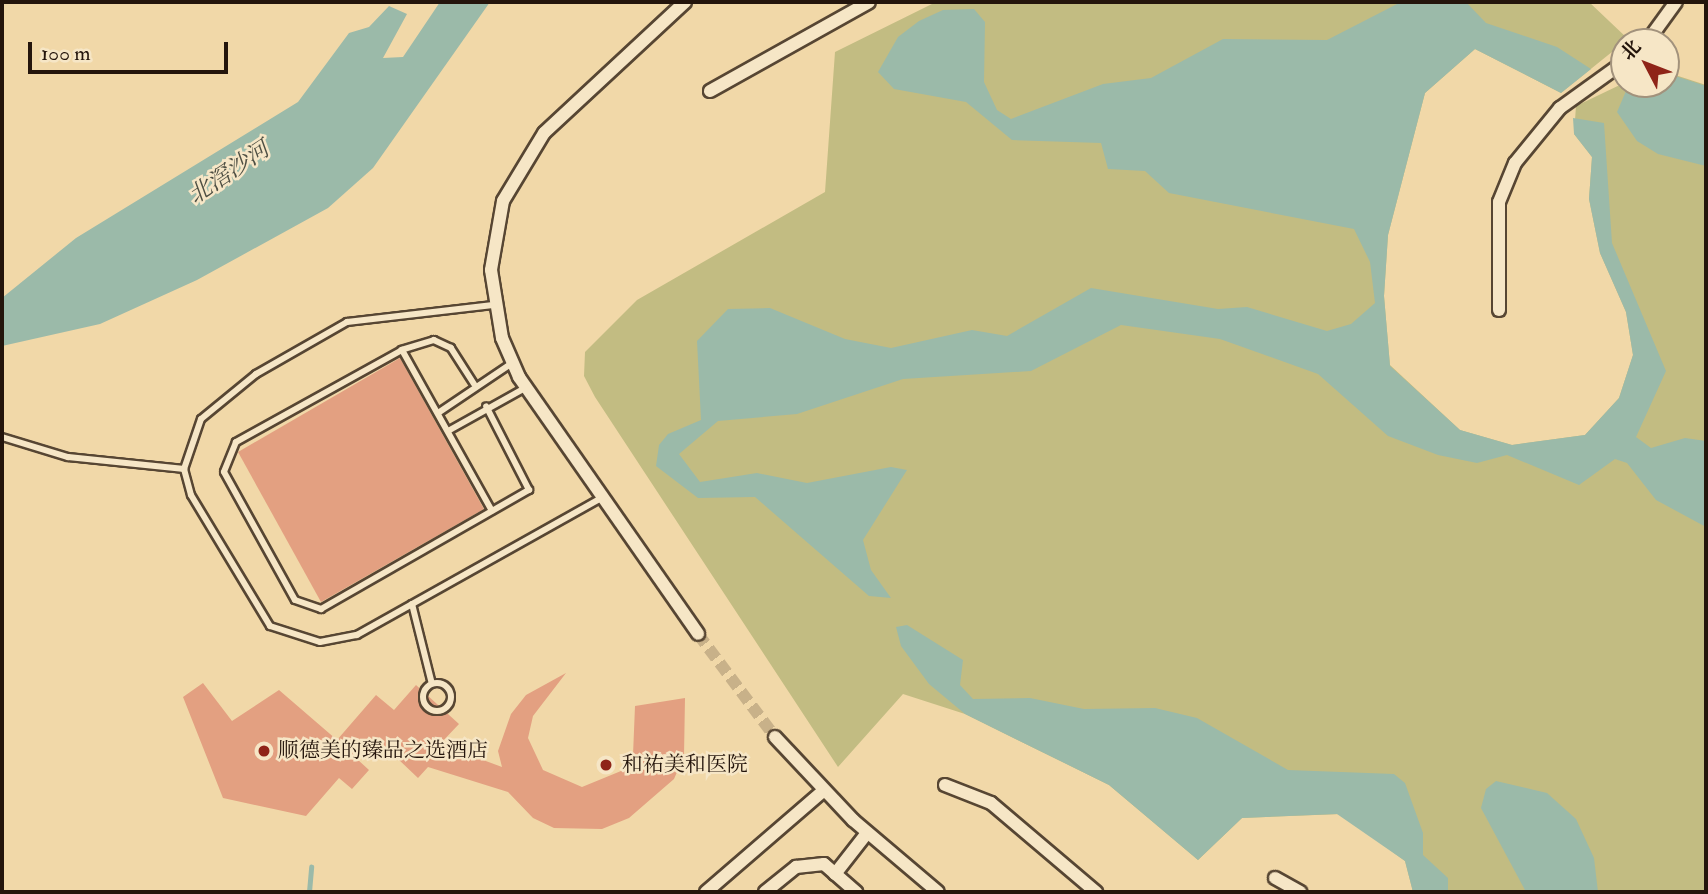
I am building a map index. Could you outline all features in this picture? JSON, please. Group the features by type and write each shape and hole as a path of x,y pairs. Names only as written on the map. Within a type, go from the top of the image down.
{"street":[{"path":"685,2 544,133 520,168 495,230 493,305 512,363 526,387 698,634"},
{"path":"710,91 869,2"},
{"path":"1657,28 1676,2"},
{"path":"1499,310 1499,202 1515,163 1560,108 1610,72"},
{"path":"775,737 824,791 867,832 938,892"},
{"path":"945,785 991,803 1096,892"},
{"path":"706,892 824,791"},
{"path":"835,874 867,832"},
{"path":"765,892 796,867 824,864 856,892"},
{"path":"1275,878 1300,892"}],"lane":[{"path":"493,305 347,321 256,374 201,419 184,469 191,495 270,626 320,642 357,635 603,497"},
{"path":"474,384 444,343 434,340 402,350 236,442 223,471 295,600 321,609 529,490 486,406"},
{"path":"402,350 492,511"},
{"path":"438,413 474,384 512,363"},
{"path":"448,431 486,406 526,387"},
{"path":"2,437 68,457 184,469"},
{"path":"412,604 432,684 424,702 443,710 450,690 432,684"}],"shaded area":[{"path":"936,2 1589,2 1616,28 1610,28 1610,54 1561,93 1475,49 1425,93 1388,235 1384,296 1390,365 1460,430 1512,445 1585,435 1619,398 1633,355 1626,312 1600,253 1589,199 1592,157 1574,134 1576,106 1610,90 1610,98 1680,98 1680,77 1706,85 1706,892 1413,892 1405,861 1341,814 1242,818 1198,860 1109,785 965,714 903,694 838,767 595,397 584,376 585,352 637,300 825,192 835,52"}],"water":[{"name":"北滘沙河","path":"440,2 490,2 373,168 328,208 197,280 100,324 2,346 2,298 76,238 298,102 349,33 369,27 389,6 407,14 383,58 403,57"},
{"path":"1401,2 1466,2 1486,23 1557,47 1591,69 1561,93 1475,49 1425,93 1388,235 1384,296 1390,366 1460,430 1512,445 1585,435 1619,398 1633,355 1626,312 1600,253 1589,199 1592,157 1574,134 1573,118 1604,123 1612,243 1666,371 1636,437 1651,448 1685,438 1706,441 1706,527 1656,500 1627,463 1615,459 1579,485 1507,455 1477,463 1438,455 1388,436 1318,374 1220,339 1121,325 1031,371 903,379 797,414 718,421 679,454 700,482 757,473 807,483 891,467 907,470 863,540 871,570 891,598 869,596 755,497 698,498 656,466 659,445 668,434 701,420 697,341 728,309 770,308 845,339 891,348 972,330 1007,336 1091,288 1218,309 1247,307 1327,331 1351,324 1375,303 1370,262 1354,229 1169,193 1145,171 1108,169 1101,143 1012,140 966,102 894,89 878,72 898,37 919,21 943,10 974,9 985,22 984,82 997,110 1011,119 1103,84 1151,78 1223,39 1327,40"},
{"path":"1680,78 1706,86 1706,166 1658,154 1637,141 1617,112 1623,98 1680,98"},
{"path":"907,625 963,660 960,685 973,699 1030,698 1084,709 1155,708 1197,718 1288,770 1394,774 1405,783 1423,833 1423,855 1448,878 1448,892 1413,892 1405,861 1337,814 1242,818 1198,860 1109,785 965,714 929,684 901,646 896,627"},
{"path":"1496,781 1547,793 1576,819 1594,858 1598,892 1526,892 1481,808 1486,789"}],"building":[{"path":"400,358 484,509 321,602 238,452"},
{"path":"566,673 533,716 528,738 543,770 582,787 621,771 633,755 635,706 685,698 684,756 674,779 629,818 602,829 554,828 533,818 508,792 428,767 418,778 377,739 357,759 369,770 352,789 339,778 306,816 223,798 183,697 203,683 232,721 279,690 337,740 376,695 394,710 416,685 459,724 440,744 502,767 498,751 511,714 526,695"}],"waterway":[{"path":"309,892 311,867"}],"tunnel":[{"path":"698,634 775,737"}],"place":[{"name":"顺德美的臻品之选酒店","path":"264,751"},
{"name":"和祐美和医院","path":"606,765"}]}
